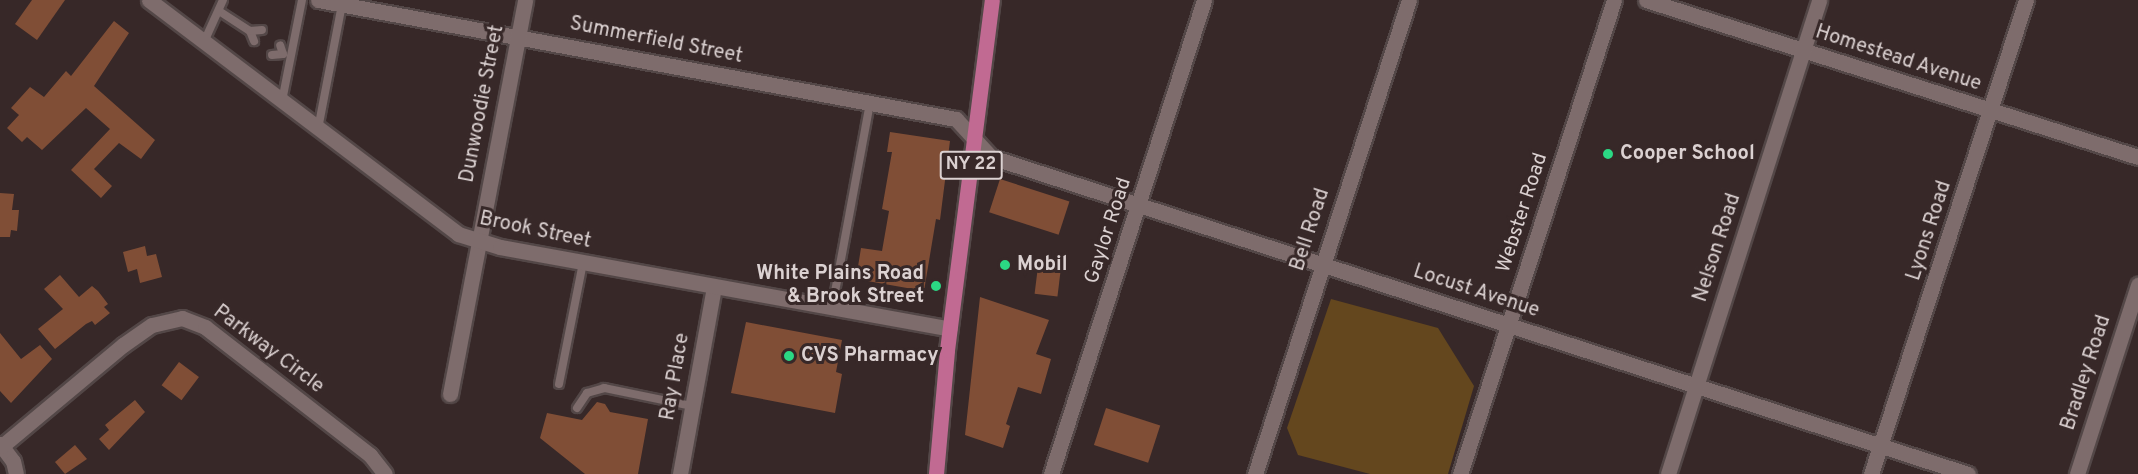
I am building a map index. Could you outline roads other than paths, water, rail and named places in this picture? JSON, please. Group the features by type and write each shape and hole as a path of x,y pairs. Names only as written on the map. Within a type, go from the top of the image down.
{"main road":[{"name":"NY 22","path":"936,474 950,329 992,0"}],"street":[{"name":"Brook Street","path":"150,0 442,225 478,242 950,329"},
{"name":"Summerfield Street","path":"318,0 956,120 975,143"},
{"name":"Dunwoodie Street","path":"450,394 525,0"},
{"name":"Gaylor Road","path":"1051,474 1140,206 1204,0"},
{"name":"Bell Road","path":"1256,474 1409,0"},
{"name":"Webster Road","path":"1460,474 1614,0"},
{"name":"Homestead Avenue","path":"1646,0 2138,157"},
{"name":"Nelson Road","path":"1668,474 1820,0"},
{"name":"Lyons Road","path":"1871,474 2026,0"},
{"name":"Locust Avenue","path":"975,143 991,157 1968,474"},
{"name":"Bradley Road","path":"2077,474 2138,285"},
{"name":"Ray Place","path":"680,474 714,287"},
{"name":"Parkway Circle","path":"1,445 123,345 152,325 182,318 205,327 370,455 385,474"},
{"path":"1,445 13,461 16,474"}],"lane":[{"path":"204,42 223,0"},
{"path":"282,102 302,0"},
{"path":"318,129 342,4"},
{"path":"219,11 250,31 254,41"},
{"path":"250,31 262,30"},
{"path":"272,55 282,50 291,60"},
{"path":"832,308 870,103"},
{"path":"559,384 583,262"},
{"path":"577,408 587,393 604,388 692,406"}],"place":[{"name":"Cooper School","path":"1608,154"},
{"name":"Mobil","path":"1005,265"},
{"name":"White Plains Road & Brook Street","path":"936,286"},
{"name":"CVS Pharmacy","path":"789,356"}]}
